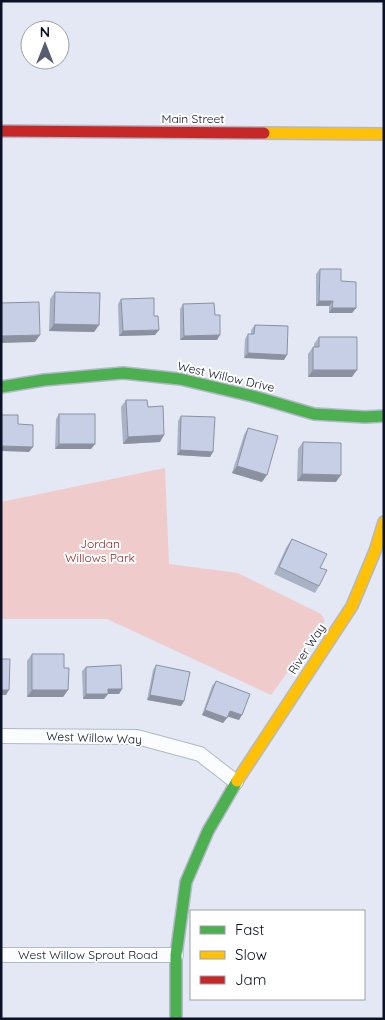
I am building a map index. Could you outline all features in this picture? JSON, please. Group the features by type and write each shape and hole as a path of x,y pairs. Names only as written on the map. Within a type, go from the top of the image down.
{"street":[{"name":"Main Street","path":"1,131 384,134"},
{"name":"West Willow Drive","path":"1,388 44,380 123,373 180,378 314,414 364,417 384,416"},
{"name":"River Way","path":"176,1019 176,955 186,882 208,830 236,782 352,606 375,551 384,522"},
{"name":"West Willow Way","path":"1,736 137,737 200,754 236,782"},
{"name":"West Willow Sprout Road","path":"1,955 176,955"}],"green space":[{"name":"Jordan Willows Park","path":"165,468 169,564 238,573 321,614 325,621 271,695 107,619 1,619 1,502"}],"building":[{"path":"320,269 341,269 341,281 356,282 356,308 332,308 333,301 319,301"},
{"path":"55,292 100,293 99,325 54,324"},
{"path":"154,298 154,316 158,316 159,330 123,331 121,299"},
{"path":"39,302 40,335 1,336 1,303"},
{"path":"214,303 215,315 220,315 220,335 184,336 183,304"},
{"path":"255,325 288,326 287,355 248,353 248,334 254,334"},
{"path":"319,337 357,337 357,370 313,370 313,347 319,347"},
{"path":"126,400 147,400 148,407 163,406 164,435 128,437"},
{"path":"59,414 95,414 95,444 59,444"},
{"path":"1,415 18,415 18,424 33,425 33,447 1,446"},
{"path":"181,416 215,417 213,452 180,450"},
{"path":"248,428 278,436 267,475 237,466"},
{"path":"303,442 341,443 341,475 302,474"},
{"path":"292,539 327,554 320,568 327,570 319,586 279,567"},
{"path":"32,654 64,654 64,668 69,668 68,690 32,690"},
{"path":"1,659 10,659 9,690 1,690"},
{"path":"121,665 122,689 108,689 108,694 86,694 86,667"},
{"path":"156,665 190,672 184,701 150,695"},
{"path":"216,681 250,694 242,715 230,711 227,718 205,710"}],"traffic: fast":[{"path":"1,387 44,380 123,373 180,379 252,396 314,414 365,417 384,416"},
{"path":"176,1019 176,955 186,882 208,831 237,781"}],"traffic: slow":[{"path":"264,133 384,134"},
{"path":"237,781 352,606 375,551 384,522"}],"traffic: jam":[{"path":"1,131 264,133"}]}
